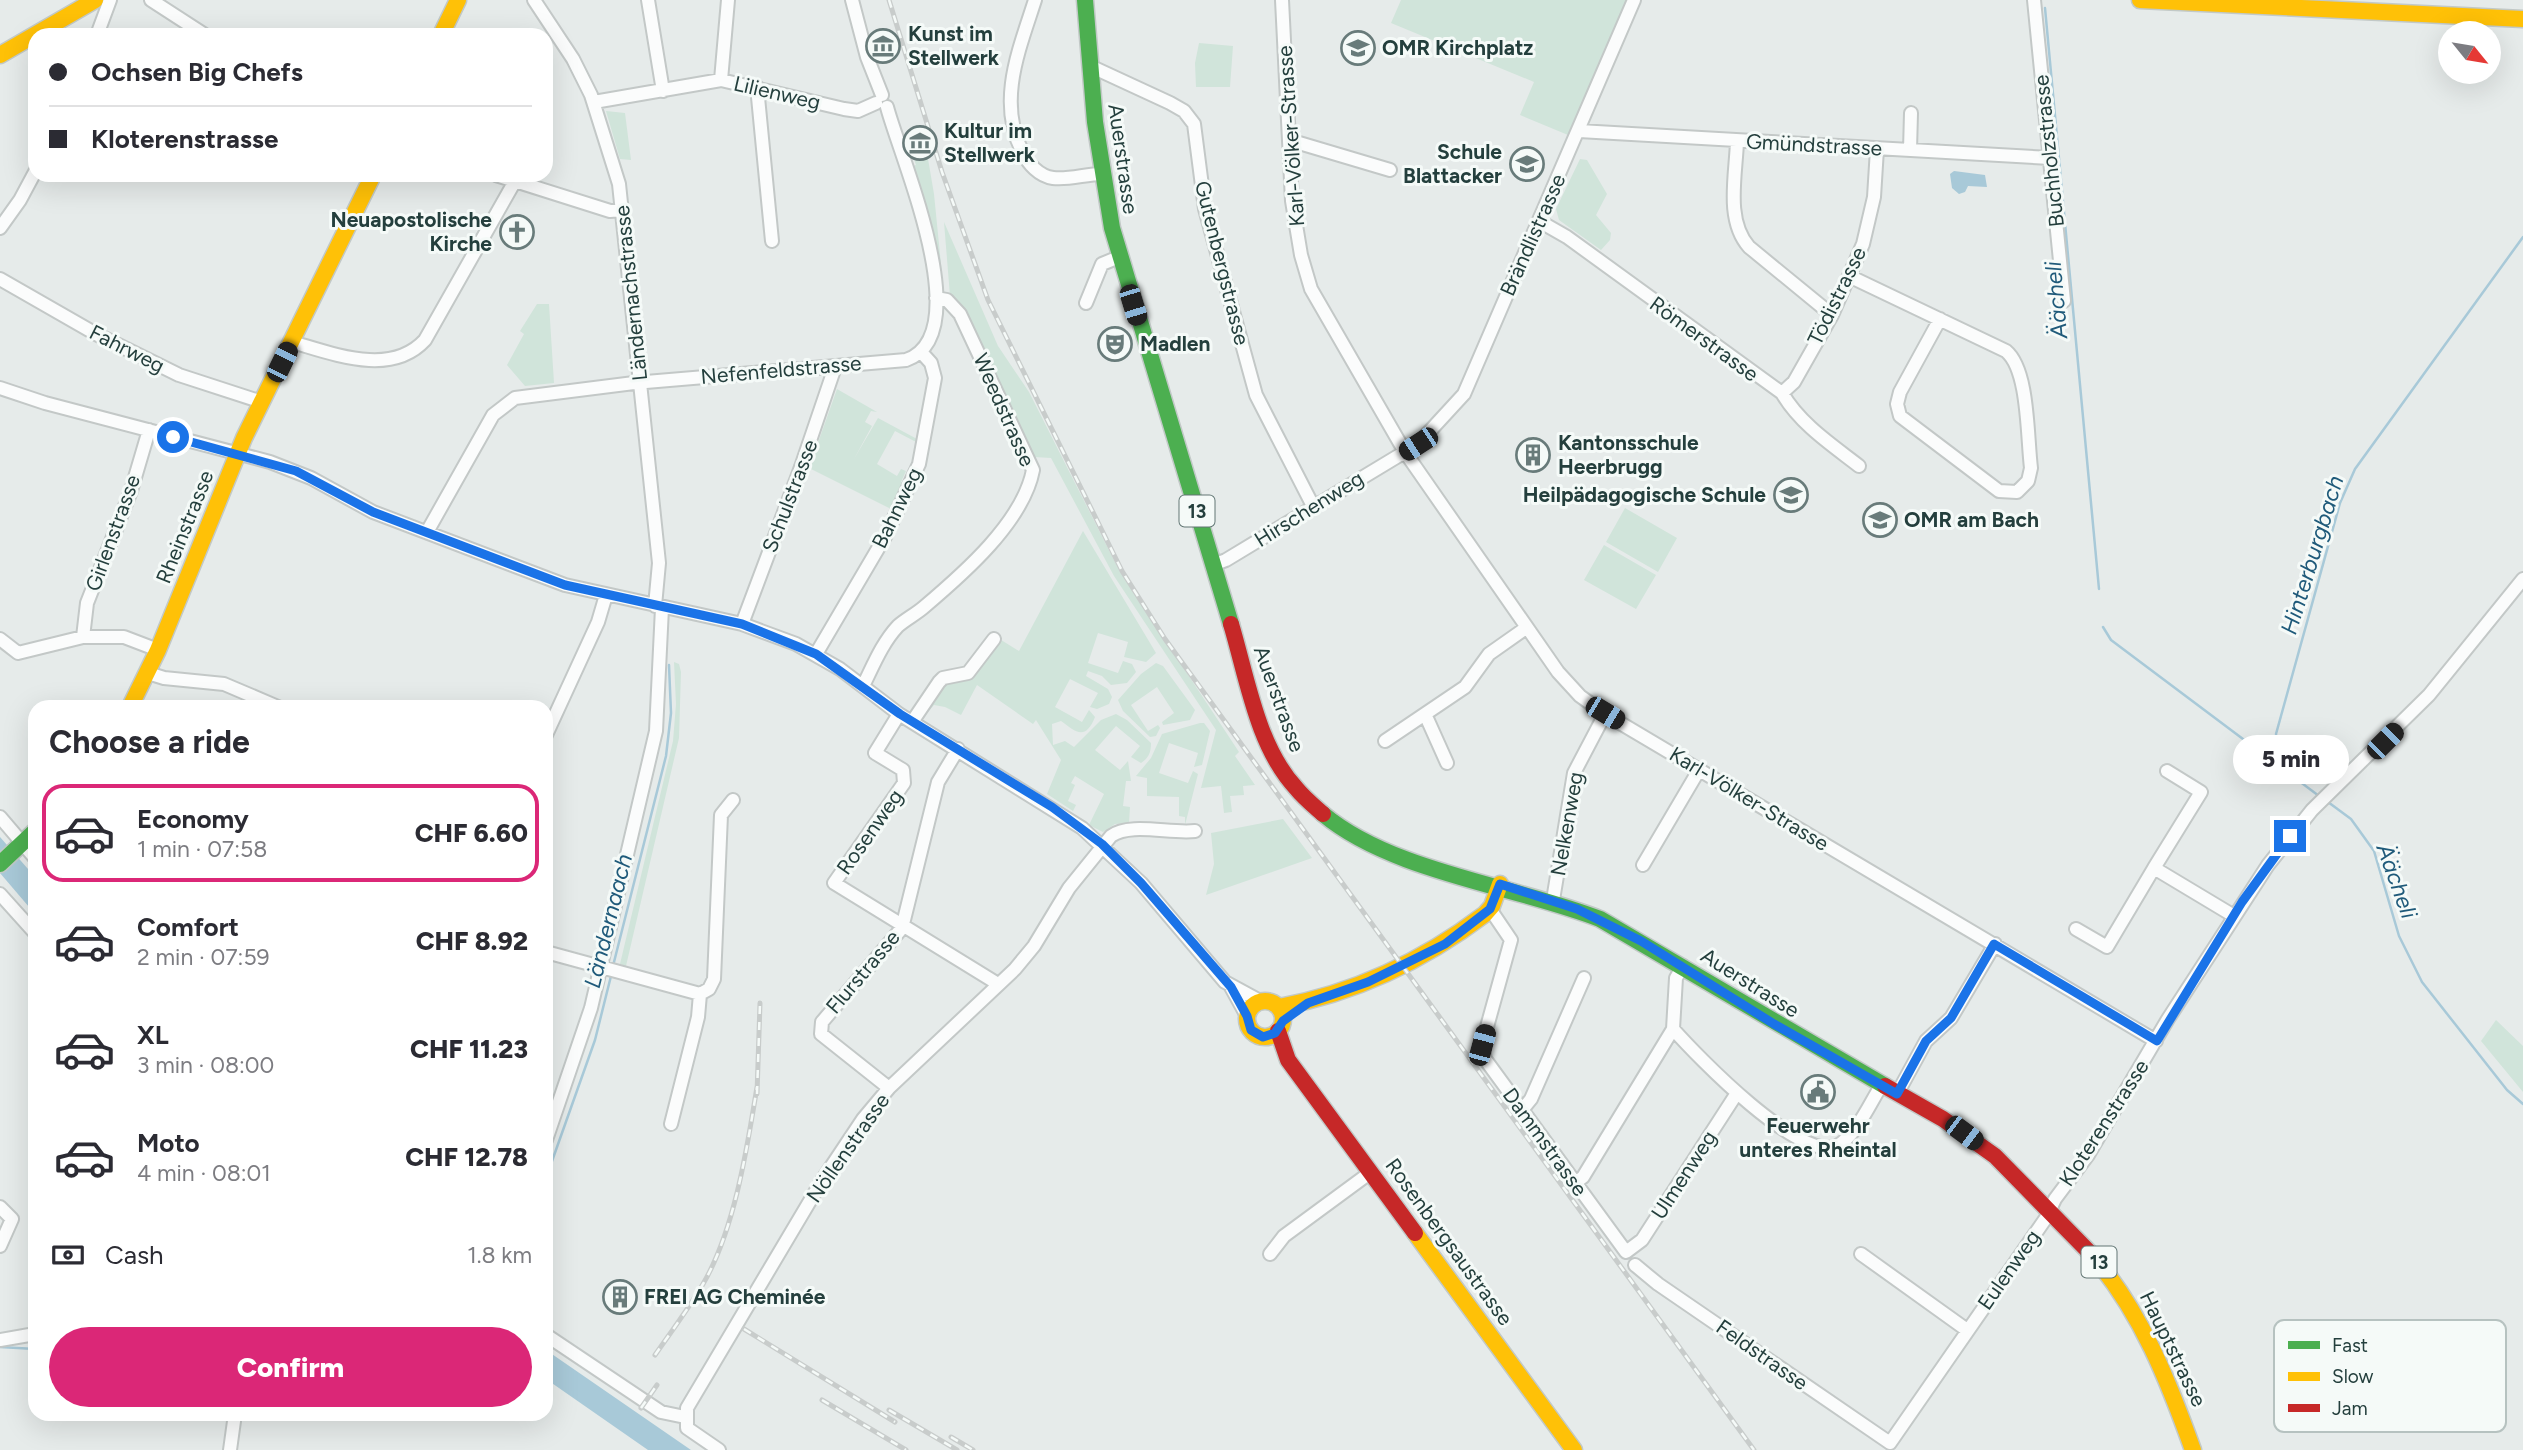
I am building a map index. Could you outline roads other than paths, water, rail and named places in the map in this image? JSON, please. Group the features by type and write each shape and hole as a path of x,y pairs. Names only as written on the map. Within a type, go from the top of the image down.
{"main road":[{"path":"47,28 95,0"},
{"path":"444,28 458,0"},
{"name":"Auerstrasse","path":"1085,0 1102,174 1119,257 1263,729 1277,762 1295,788 1332,822 1352,834 1420,861 1553,900 1600,919 1985,1148 2050,1209"},
{"path":"2140,0 2523,19"},
{"path":"0,55 28,39"},
{"name":"Rheinstrasse","path":"134,700 158,650 237,453 370,182"},
{"path":"0,864 26,840"},
{"path":"1247,1016 1249,1009 1260,1001 1273,1003 1276,1024 1308,1003 1368,982 1420,958 1466,930 1490,909 1500,884"},
{"name":"Rosenbergsaustrasse","path":"1247,1016 1251,1030 1276,1024 1288,1060 1574,1450"},
{"name":"Hauptstrasse","path":"2050,1209 2107,1270 2141,1322 2176,1397 2193,1450"}],"street":[{"path":"100,28 110,0"},
{"path":"151,0 194,28"},
{"name":"Ländernachstrasse","path":"534,0 553,28"},
{"path":"648,0 663,91"},
{"path":"721,80 728,0"},
{"path":"852,0 867,57 930,247 936,298 935,329 921,352"},
{"path":"1035,0 1013,74 1010,113 1014,135 1027,162 1041,174 1054,178 1102,174"},
{"name":"Karl-Völker-Strasse","path":"1282,0 1292,201 1301,256 1311,289 1405,452 1558,672 1580,696 1605,713 2157,1041"},
{"name":"Brändlistrasse","path":"1405,452 1427,436 1464,394 1634,0"},
{"name":"Buchholzstrasse","path":"2034,0 2064,301"},
{"name":"Ländernachstrasse","path":"553,29 573,59 594,102 614,163 623,210 659,562 656,730 604,969 583,1040 553,1121"},
{"name":"Gutenbergstrasse","path":"1090,66 1170,103 1184,111 1194,124 1205,209 1256,395 1314,508"},
{"name":"Lilienweg","path":"594,102 721,80 858,111 882,102"},
{"path":"757,88 772,241"},
{"path":"1910,150 1911,113"},
{"name":"Gmündstrasse","path":"1578,131 2050,158"},
{"path":"1289,140 1390,170"},
{"path":"1737,141 1734,218 1739,233 1749,247 1832,315"},
{"name":"Tödistrasse","path":"1782,393 1794,382 1851,277 1870,221 1877,149"},
{"path":"0,228 30,182"},
{"path":"292,342 372,360 404,358 415,352 425,341 514,182"},
{"path":"518,182 610,211 623,210"},
{"name":"Römerstrasse","path":"1539,221 1567,237 1782,393 1790,407 1859,466"},
{"path":"1086,303 1102,264 1119,257"},
{"path":"1851,277 1940,319 2006,351 2018,363 2031,468 2028,481 2017,492 1999,491 1900,416 1897,404 1900,392 1940,319"},
{"name":"Fahrweg","path":"0,279 96,334 179,375 262,402"},
{"name":"Weedstrasse","path":"863,686 879,653 899,625 922,609 979,557 1004,526 1031,479 1033,470 960,314 947,300 936,298"},
{"name":"Nefenfeldstrasse","path":"426,532 493,415 507,402 521,395 640,382 906,360 921,352"},
{"name":"Bahnweg","path":"816,654 886,535 919,464 934,378 931,363 921,352"},
{"name":"Schulstrasse","path":"742,624 835,367"},
{"path":"0,388 296,471 355,504 555,582 742,624 816,654 912,722 1052,807 1102,844 1141,883 1231,987 1247,1016"},
{"name":"Girlenstrasse","path":"83,637 87,603 131,491 149,430"},
{"name":"Hirschenweg","path":"1213,565 1314,508 1405,452"},
{"name":"Kloterenstrasse","path":"2050,1209 2088,1156 2234,916 2288,838 2421,704 2523,579"},
{"path":"553,720 598,622 606,595"},
{"path":"1385,741 1465,687 1489,654 1525,628"},
{"path":"0,639 18,653 83,637 124,637 158,650"},
{"path":"912,722 943,678 968,673 995,639"},
{"path":"148,673 164,678 224,684 262,700"},
{"name":"Nelkenweg","path":"1553,900 1574,773 1605,713"},
{"name":"Rosenweg","path":"900,714 876,753 903,770 904,783 834,883 902,928"},
{"path":"1425,714 1447,763"},
{"name":"Flurstrasse","path":"889,1088 821,1034 822,1022 902,928 938,782 958,749"},
{"path":"1643,865 1699,770"},
{"path":"2076,929 2107,947 2201,792 2167,771"},
{"path":"553,954 700,994 709,989 714,979 721,815 733,800"},
{"path":"0,817 26,840"},
{"path":"1102,844 1119,830 1195,831"},
{"name":"Nöllenstrasse","path":"685,1417 822,1179 889,1088 1034,946 1069,888 1102,844"},
{"path":"2154,868 2234,916"},
{"path":"0,894 28,925"},
{"name":"Dammstrasse","path":"1490,909 1511,940 1483,1052 1490,1068 1626,1252"},
{"path":"902,928 998,984"},
{"path":"1897,1094 1926,1041 1951,1018 1994,944"},
{"path":"1575,1184 1583,1177 1673,1029 1676,978 1683,966"},
{"path":"1522,1110 1531,1100 1584,978"},
{"path":"1231,987 1260,1001"},
{"path":"671,1124 698,1017 700,994"},
{"path":"1673,1029 1737,1093 1800,1139 1824,1149 1838,1145 1848,1136 1881,1086"},
{"name":"Ulmenweg","path":"1626,1252 1642,1240 1737,1093"},
{"path":"1270,1254 1284,1236 1371,1172"},
{"path":"0,1208 12,1219 0,1246"},
{"name":"Eulenweg","path":"1890,1443 2050,1209"},
{"name":"Eulenweg","path":"1861,1254 1967,1330"},
{"name":"Feldstrasse","path":"1635,1265 1658,1284 1890,1443"},
{"path":"4,1338 28,1335"},
{"path":"553,1340 661,1412 685,1417 687,1428 694,1435 719,1450"},
{"path":"230,1450 234,1421"}],"water":[{"path":"1954,171 1985,175 1987,187 1968,186 1965,192 1959,194 1952,188 1950,174"},
{"path":"0,837 28,869 28,906 0,873"},
{"path":"553,1355 691,1450 648,1450 553,1384"}],"waterway":[{"name":"Äächeli","path":"2045,8 2099,589"},
{"name":"Hinterburgbach","path":"2279,766 2276,734 2340,503 2355,469 2523,237"},
{"name":"Äächeli","path":"2103,627 2111,640 2319,796"},
{"name":"Ländernaach","path":"613,966 666,756 671,713 669,665"},
{"name":"Äächeli","path":"2328,802 2351,819 2374,851 2399,936 2422,982 2507,1090 2523,1104"},
{"name":"Ländernaach","path":"553,1158 595,1040 611,976"},
{"path":"0,1347 28,1349"}],"railway":[{"path":"889,0 942,172 988,300 1122,571 1165,639 1754,1450"},
{"path":"757,1094 760,1003"},
{"path":"655,1355 703,1284 724,1239 738,1188 757,1087"},
{"path":"744,1329 895,1422"},
{"path":"641,1408 657,1385"},
{"path":"822,1400 906,1450"},
{"path":"889,1410 957,1450"},
{"path":"951,1437 973,1450"}],"place":[{"name":"Kunst im Stellwerk","path":"883,46"},
{"name":"OMR Kirchplatz","path":"1358,48"},
{"name":"Kultur im Stellwerk","path":"920,143"},
{"name":"Schule Blattacker","path":"1527,164"},
{"name":"Neuapostolische Kirche","path":"517,232"},
{"name":"Madlen","path":"1115,344"},
{"name":"Kantonsschule Heerbrugg","path":"1533,455"},
{"name":"Heilpädagogische Schule","path":"1791,495"},
{"name":"OMR am Bach","path":"1880,520"},
{"name":"Feuerwehr unteres Rheintal","path":"1818,1092"},
{"name":"FREI AG Cheminée","path":"620,1297"}]}
